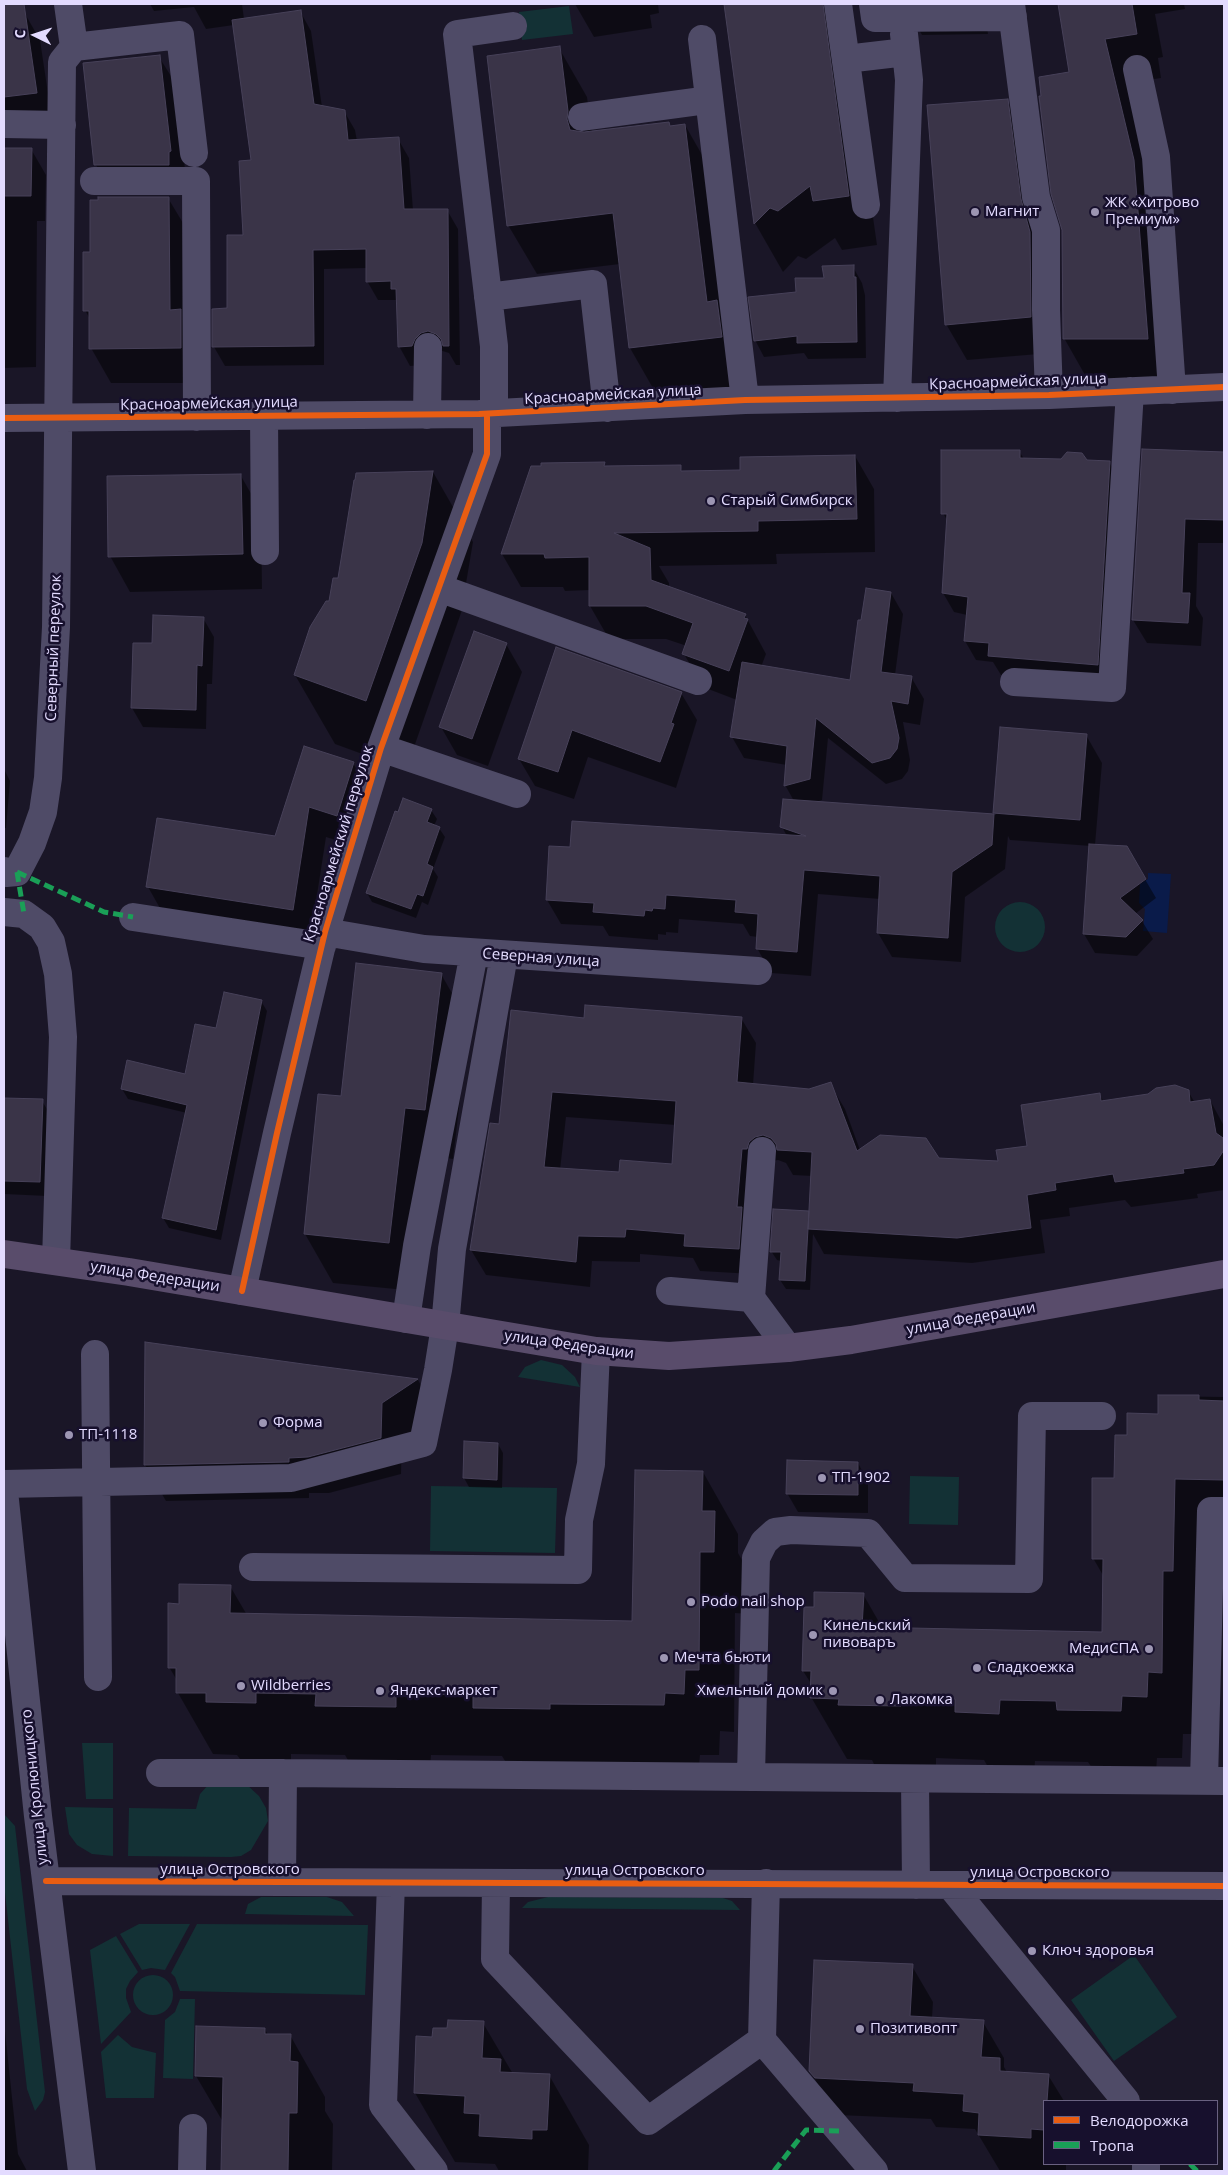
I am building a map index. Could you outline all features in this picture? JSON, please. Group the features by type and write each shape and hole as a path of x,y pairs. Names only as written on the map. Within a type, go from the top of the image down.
{"main road":[{"name":"улица Федерации","path":"4,1254 242,1291 596,1351 669,1356 788,1348 851,1340 1224,1274"}],"street":[{"path":"68,4 74,47 180,35 194,153"},
{"path":"838,4 866,205"},
{"path":"873,4 875,18 903,18 1012,10 1036,197 1046,230 1049,394"},
{"path":"897,398 909,80 903,18"},
{"name":"Красноармейский переулок","path":"242,1291 323,939 380,748 487,454 494,346 457,34 513,26"},
{"path":"702,39 745,400"},
{"name":"Северный переулок","path":"10,871 32,843 43,812 48,778 56,627 62,62 74,47"},
{"path":"846,59 906,52"},
{"path":"1137,69 1156,157 1172,390"},
{"path":"582,117 708,100"},
{"path":"4,124 62,125"},
{"path":"94,181 196,181 197,417"},
{"path":"488,296 593,284 607,408"},
{"path":"427,414 428,347"},
{"name":"Красноармейская улица","path":"4,418 490,414 745,400 897,398 1224,388"},
{"path":"1014,682 1112,688 1130,391"},
{"path":"264,416 265,551"},
{"path":"438,588 698,682"},
{"path":"380,748 517,794"},
{"path":"14,913 42,927 51,942 58,974 63,1037 56,1261"},
{"name":"Северная улица","path":"133,917 424,949 758,971"},
{"path":"406,1319 417,1246 474,953"},
{"path":"4,1484 291,1478 423,1442 445,1326 452,1249 504,955"},
{"path":"762,1151 751,1298 788,1348"},
{"path":"670,1291 751,1298"},
{"path":"253,1567 578,1570 579,1520 591,1464 596,1351"},
{"path":"95,1354 98,1677"},
{"path":"751,1776 756,1558 764,1542 775,1532 791,1530 868,1534 904,1578 1029,1579 1032,1416 1102,1416"},
{"name":"улица Кролюницкого","path":"4,1491 46,1881 82,2171"},
{"path":"160,1774 751,1776 1214,1781 1211,1511 1224,1511"},
{"path":"282,1882 283,1773"},
{"path":"915,1779 916,1885"},
{"name":"улица Островского","path":"46,1881 1224,1886"},
{"path":"391,1883 383,2105 434,2171"},
{"path":"496,1883 495,1959 648,2121 762,2040"},
{"path":"766,1883 762,2040 874,2171"},
{"path":"950,1885 1125,2100"},
{"path":"192,2171 193,2128"}],"green space":[{"path":"569,6 573,34 522,40 519,12"},
{"path":"1015,902 1025,902 1038,909 1045,922 1045,932 1038,945 1025,952 1015,952 1006,948 999,941 995,932 995,922 999,913 1006,906"},
{"path":"541,1360 562,1365 575,1377 580,1387 518,1377 525,1367"},
{"path":"910,1476 959,1477 958,1525 909,1524"},
{"path":"431,1486 557,1488 555,1553 430,1551"},
{"path":"82,1743 113,1743 113,1799 86,1799"},
{"path":"209,1784 246,1784 259,1796 266,1808 268,1821 251,1850 241,1856 231,1857 128,1856 129,1808 196,1809 200,1794"},
{"path":"65,1807 113,1808 113,1856 92,1854 77,1845 69,1834"},
{"path":"4,1814 15,1826 45,2092 43,2100 35,2111 27,2089 4,1884"},
{"path":"261,1897 327,1897 342,1902 354,1916 245,1914 248,1904"},
{"path":"548,1897 723,1898 732,1901 740,1910 522,1908 528,1902"},
{"path":"139,1924 190,1924 165,1970 151,1968 142,1970 120,1934"},
{"path":"197,1924 368,1925 365,1995 180,1991 175,1977 171,1973"},
{"path":"116,1936 138,1972 126,1989 126,1998 131,2012 101,2044 90,1950"},
{"path":"1134,1955 1177,2017 1114,2061 1071,2000"},
{"path":"157,1975 164,1978 170,1984 173,1995 172,2003 164,2012 157,2015 149,2015 142,2012 134,2003 133,1991 136,1984 145,1976"},
{"path":"180,1999 195,1999 193,2079 163,2078 165,2020 175,2012"},
{"path":"118,2035 132,2047 156,2053 154,2098 106,2098 101,2052"}],"water":[{"path":"1148,873 1171,874 1167,933 1143,931 1145,909 1139,903 1140,884 1148,879"}],"building":[{"path":"4,4 24,4 37,93 4,97"},
{"path":"724,4 823,4 849,196 813,201 810,186 778,211 770,208 754,224"},
{"name":"ЖК «Хитрово Премиум»","path":"1058,4 1132,4 1137,34 1105,39 1134,160 1148,339 1063,339 1062,230 1051,194 1039,96 1041,96 1039,77 1069,72"},
{"path":"301,10 314,104 345,110 348,140 399,137 404,209 448,209 449,346 443,346 441,339 436,334 428,331 421,333 415,339 412,346 398,347 396,289 391,289 391,281 366,282 366,249 313,250 314,346 212,347 212,309 227,308 227,235 243,235 239,161 251,160 232,20"},
{"path":"560,46 568,111 567,119 570,130 584,132 669,122 670,126 685,124 707,302 717,300 722,337 629,348 613,213 507,226 487,56"},
{"path":"160,55 171,151 169,152 169,165 94,165 83,63"},
{"name":"Магнит","path":"1008,99 1021,199 1030,232 1031,317 945,325 927,105"},
{"path":"4,148 32,148 31,196 4,196"},
{"path":"98,197 169,197 170,310 181,309 181,348 89,349 89,311 83,311 83,252 90,252 90,200 98,200"},
{"path":"854,265 854,277 856,277 857,342 797,343 797,336 754,341 748,297 796,292 795,278 824,278 822,266"},
{"path":"1142,449 1224,452 1224,520 1185,519 1182,593 1190,593 1188,623 1132,620"},
{"path":"941,450 1020,450 1020,458 1061,459 1067,452 1082,453 1087,460 1110,461 1098,665 988,656 989,643 964,641 968,597 942,593 947,514 941,514"},
{"path":"855,455 857,519 758,521 758,531 614,533 650,548 651,580 746,614 744,618 748,619 729,671 682,654 693,623 646,606 589,606 589,557 545,558 544,554 501,554 531,466 541,466 541,463 605,462 604,466 681,465 681,471 740,470 740,457"},
{"path":"433,471 422,543 366,701 294,675 310,627 326,601 329,601 333,578 338,578 356,473"},
{"path":"241,474 243,554 108,557 107,476"},
{"path":"866,588 891,592 881,672 912,676 908,704 891,701 899,738 897,749 890,758 872,763 816,718 810,779 784,786 787,746 730,737 742,662 850,680 858,620 861,620"},
{"path":"153,615 204,617 202,666 197,665 196,710 131,708 133,643 152,643"},
{"path":"474,631 507,643 472,739 439,727"},
{"path":"556,647 682,692 671,723 674,724 660,762 572,730 558,772 518,759"},
{"path":"1000,727 1087,734 1080,820 993,813"},
{"path":"304,746 354,762 337,816 309,807 293,910 146,887 157,818 275,836"},
{"path":"403,798 432,809 427,822 440,827 427,864 433,867 423,896 417,894 411,909 366,893 395,811 398,812"},
{"path":"783,799 994,814 992,845 952,872 948,938 877,933 880,876 804,870 797,952 756,949 758,914 735,912 736,900 666,895 665,909 653,908 652,911 645,910 644,916 593,912 594,903 546,900 549,846 570,847 572,821 806,836 780,827"},
{"path":"1089,844 1127,846 1146,879 1120,898 1143,920 1126,937 1083,934"},
{"path":"356,963 442,973 425,1110 405,1108 389,1243 304,1234 318,1094 341,1096"},
{"path":"224,992 262,1000 216,1230 162,1218 187,1105 121,1089 127,1060 185,1074 195,1024 216,1028"},
{"path":"585,1005 742,1017 737,1082 809,1089 831,1082 857,1151 880,1135 926,1138 939,1158 998,1161 996,1150 1027,1146 1021,1105 1100,1093 1101,1101 1148,1094 1156,1088 1175,1085 1189,1090 1190,1102 1210,1099 1216,1133 1223,1138 1224,1150 1214,1165 1183,1169 1184,1173 1115,1182 1113,1174 1055,1183 1056,1190 1027,1195 1031,1228 957,1238 808,1229 812,1152 777,1150 776,1144 771,1138 763,1135 755,1137 749,1142 747,1149 742,1149 737,1207 742,1207 739,1249 684,1246 685,1234 626,1229 625,1237 578,1236 576,1262 470,1250 490,1123 499,1124 511,1010 584,1018","holes":["552,1092 676,1101 672,1164 620,1160 619,1172 544,1167"]},
{"path":"4,1098 43,1099 40,1182 4,1181"},
{"path":"773,1209 809,1211 805,1281 779,1280 781,1252 770,1252"},
{"name":"Форма","path":"145,1342 418,1379 382,1403 381,1438 308,1457 289,1458 289,1462 144,1465"},
{"path":"1158,1395 1199,1395 1199,1400 1224,1401 1224,1480 1175,1479 1173,1571 1163,1571 1162,1673 1148,1672 1147,1697 1122,1696 1121,1711 1057,1710 1056,1701 1000,1700 999,1714 955,1712 955,1699 901,1697 901,1706 838,1705 839,1699 810,1698 811,1671 802,1671 804,1607 814,1607 814,1592 864,1593 862,1627 1102,1632 1103,1559 1092,1559 1092,1478 1114,1478 1115,1435 1127,1435 1127,1413 1158,1414"},
{"path":"464,1441 498,1443 497,1480 463,1478"},
{"name":"ТП-1902","path":"787,1460 858,1462 858,1495 786,1494"},
{"path":"635,1470 703,1471 702,1511 715,1511 714,1552 700,1552 699,1670 685,1670 684,1694 665,1693 664,1705 550,1704 550,1709 473,1708 473,1695 396,1693 396,1707 315,1706 316,1694 256,1693 256,1703 206,1702 206,1693 176,1693 176,1668 168,1668 168,1603 179,1604 179,1584 231,1585 230,1613 632,1621"},
{"path":"814,1960 913,1964 910,2016 984,2020 981,2057 1000,2058 1000,2071 1049,2074 1047,2100 1043,2100 1043,2130 1031,2129 1031,2138 978,2135 979,2113 963,2111 964,2094 913,2091 914,2083 815,2078 809,2071"},
{"path":"448,2020 484,2021 482,2058 501,2059 500,2072 550,2074 547,2130 532,2130 532,2139 479,2136 480,2114 464,2113 465,2096 414,2093 416,2036 432,2037 433,2028 447,2028"},
{"path":"196,2026 265,2028 265,2034 291,2034 290,2061 298,2062 297,2113 289,2113 288,2171 221,2171 223,2077 195,2076"}],"marked path":[{"path":"17,872 104,912 133,917"},
{"path":"17,872 24,914"},
{"path":"774,2171 806,2130 840,2131"},
{"path":"1191,2165 1197,2171"}],"cycle path":[{"path":"4,418 479,414 745,400 1049,395 1224,387"},
{"path":"242,1291 325,932 381,748 487,454 487,414"},
{"path":"46,1881 1224,1886"}],"place":[{"name":"Магнит","path":"975,212"},
{"name":"ЖК «Хитрово Премиум»","path":"1095,212"},
{"name":"Старый Симбирск","path":"711,501"},
{"name":"Форма","path":"263,1423"},
{"name":"ТП-1118","path":"69,1435"},
{"name":"ТП-1902","path":"822,1478"},
{"name":"Podo nail shop","path":"691,1602"},
{"name":"Кинельский пивоваръ","path":"813,1635"},
{"name":"МедиСПА","path":"1149,1649"},
{"name":"Мечта бьюти","path":"664,1658"},
{"name":"Сладкоежка","path":"977,1668"},
{"name":"Wildberries","path":"241,1686"},
{"name":"Яндекс-маркет","path":"380,1691"},
{"name":"Хмельный домик","path":"833,1691"},
{"name":"Лакомка","path":"880,1700"},
{"name":"Ключ здоровья","path":"1032,1951"},
{"name":"Позитивопт","path":"860,2029"}]}
